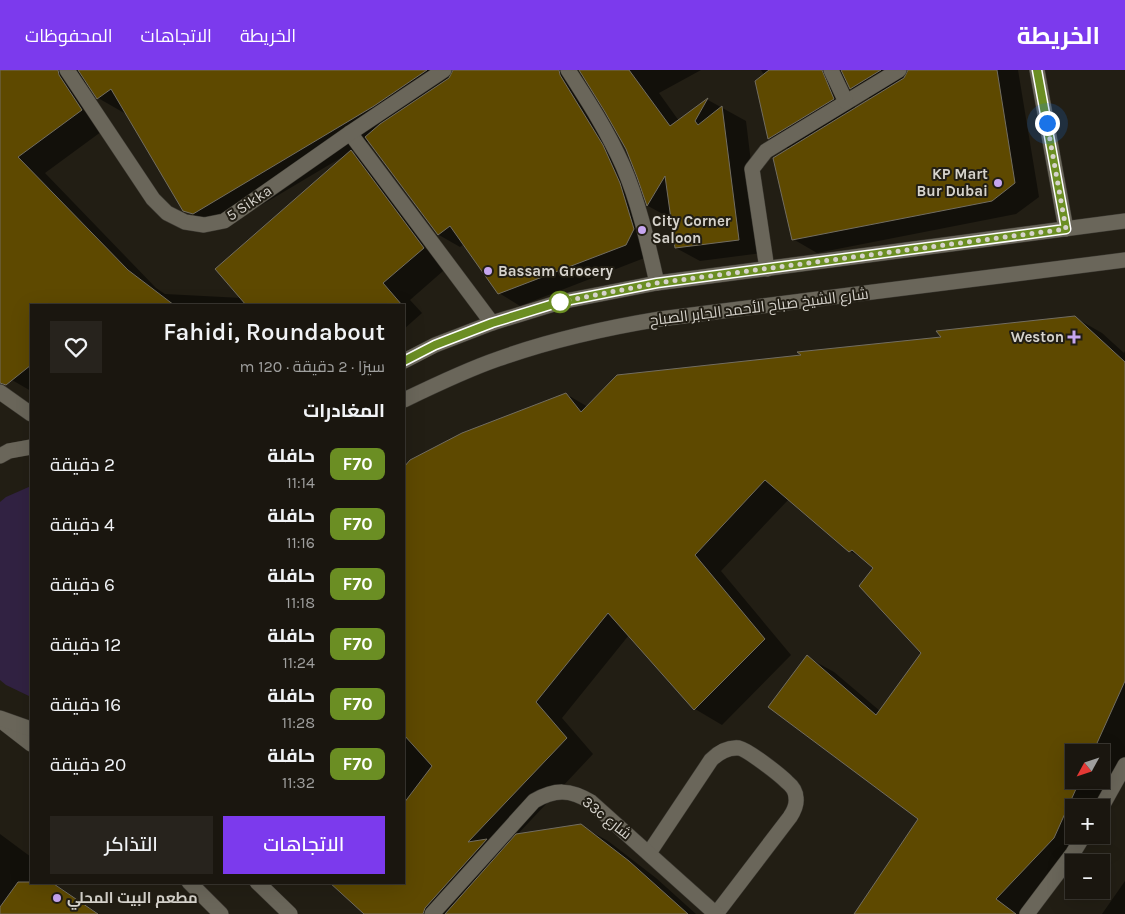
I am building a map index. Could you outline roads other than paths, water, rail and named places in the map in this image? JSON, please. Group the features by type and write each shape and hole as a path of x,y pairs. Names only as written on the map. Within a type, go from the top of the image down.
{"main road":[{"name":"5 Sikka","path":"67,70 153,199 167,214 184,222 204,225 224,221 444,70"},
{"path":"568,70 596,113 623,167 644,224 657,283"},
{"path":"832,70 846,102"},
{"path":"767,269 752,169 766,151 898,70"},
{"path":"1037,70 1066,229"},
{"path":"350,133 492,323"},
{"path":"405,360 435,345 492,323 560,302 657,283 1125,222"},
{"name":"شارع الشيخ صباح الأحمد الجابر الصباح","path":"405,400 496,360 550,342 605,328 660,319 1122,263"},
{"path":"0,392 30,413"},
{"path":"0,456 9,451 30,447"},
{"path":"0,719 30,729"},
{"path":"0,719 30,743"},
{"path":"649,853 711,760 723,750 731,748 745,750 787,782 794,789 795,808 716,914"},
{"path":"1106,799 1125,765"},
{"name":"33c شارع","path":"432,914 534,801 550,793 569,792 580,795 604,813 716,914"},
{"path":"1027,914 1078,844"},
{"path":"190,884 221,914"},
{"path":"259,884 290,914"}],"place":[{"name":"KP Mart Bur Dubai","path":"998,183"},
{"name":"City Corner Saloon","path":"642,230"},
{"name":"Bassam Grocery","path":"488,271"},
{"name":"Weston","path":"1074,337"},
{"name":"مطعم البيت المحلي","path":"57,898"}]}
